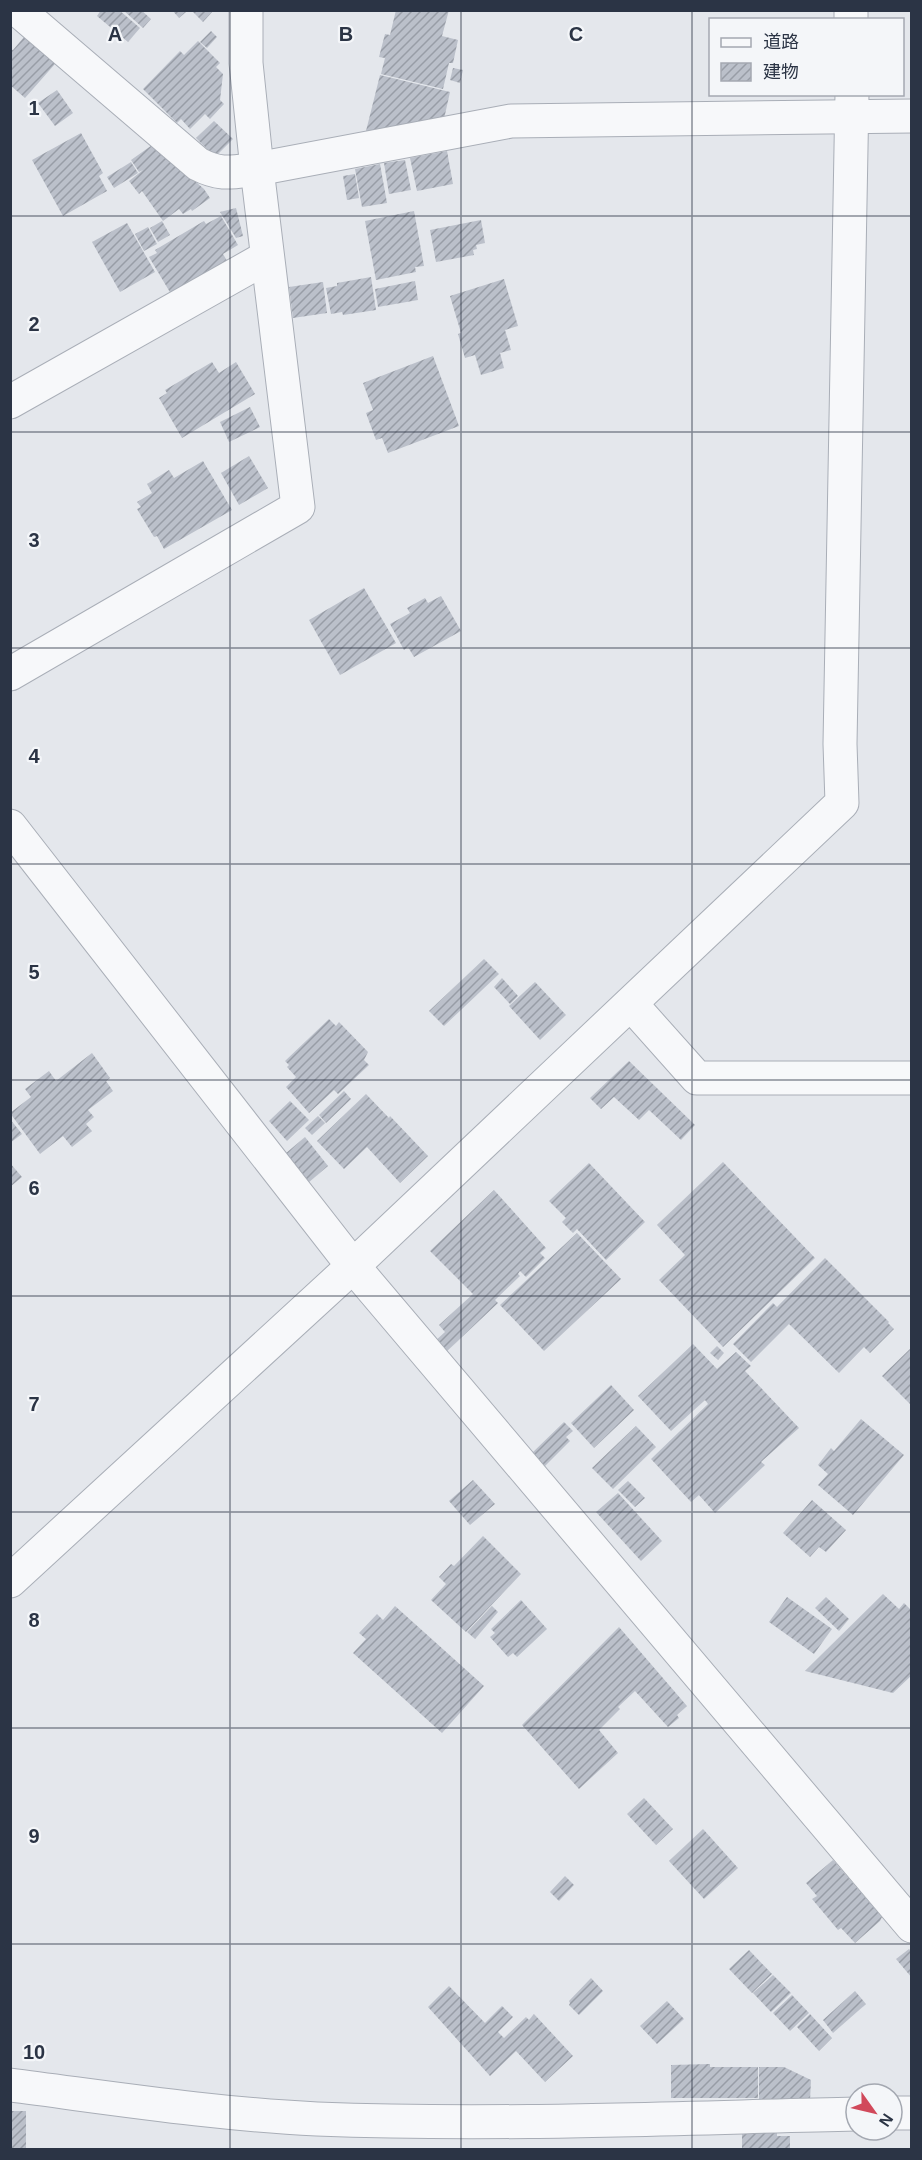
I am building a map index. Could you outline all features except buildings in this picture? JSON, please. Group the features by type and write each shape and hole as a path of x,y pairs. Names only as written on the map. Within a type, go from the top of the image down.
{"street":[{"path":"18,10 198,164 212,172 226,173 257,169 511,121 852,106 912,116"},
{"path":"10,674 298,507 257,169 246,63 246,10"},
{"path":"10,1581 352,1266 842,803 841,732 852,106"},
{"path":"10,402 267,257"},
{"path":"10,826 352,1266 912,1926"},
{"path":"631,1004 697,1078 912,1078"},
{"path":"10,2085 220,2112 315,2119 421,2122 844,2114"}]}
